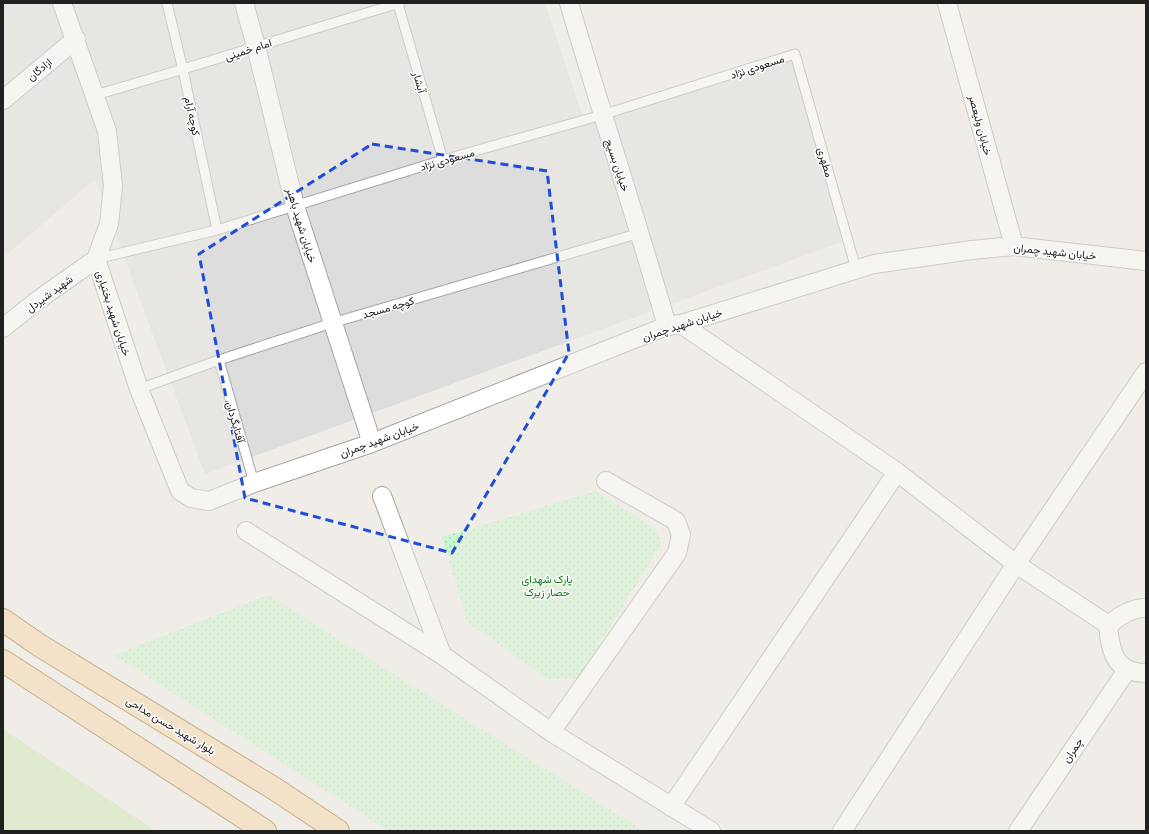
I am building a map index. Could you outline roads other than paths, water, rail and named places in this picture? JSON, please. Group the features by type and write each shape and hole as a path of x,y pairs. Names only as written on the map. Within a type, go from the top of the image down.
{"main road":[{"name":"بلوار شهید حسن مداحی","path":"3,620 39,645 275,789 338,831"},
{"path":"3,661 265,831"}],"street":[{"name":"خیابان شهید بختیاری","path":"62,3 76,39 107,131 113,186 109,224 96,259 139,389 180,491 191,498"},
{"name":"خیابان شهید باهنر","path":"244,3 295,206 372,443"},
{"name":"خیابان بسیج","path":"569,3 602,115 640,232 674,325"},
{"name":"خیابان ولیعصر","path":"947,3 1014,246"},
{"name":"ازادگان","path":"3,100 76,39"},
{"name":"خیابان شهید چمران","path":"191,498 209,501 254,483 372,443 674,325 874,264 964,251 1014,246 1146,261"},
{"name":"شهید شیردل","path":"3,328 38,300 96,259"},
{"path":"674,325 897,472 1016,564 1110,626"},
{"path":"842,831 1016,564 1146,372"},
{"path":"671,807 897,472"},
{"path":"551,732 677,554 681,536 676,521 606,481"},
{"path":"382,496 442,655"},
{"path":"246,531 442,655 551,732 711,831"},
{"path":"1146,608 1131,610 1122,615 1110,626 1108,632 1112,653 1118,663 1127,670 1137,673 1146,673"},
{"name":"چمران","path":"1018,831 1127,670"}],"lane":[{"name":"کوچه آرام","path":"167,3 183,70 217,230"},
{"name":"امام خمینی","path":"95,95 183,70 256,46 399,3"},
{"name":"آبشار","path":"399,3 443,160"},
{"name":"مسعودی نژاد","path":"96,259 217,230 443,160 602,115 795,54"},
{"name":"مطهری","path":"795,54 856,269"},
{"name":"کوچه مسجد","path":"139,389 219,360 332,323 640,232"},
{"name":"آفتابگردان","path":"219,360 254,483"}],"park label":[{"name":"پارک شهدای حصار زیرک","path":"547,584"}]}
